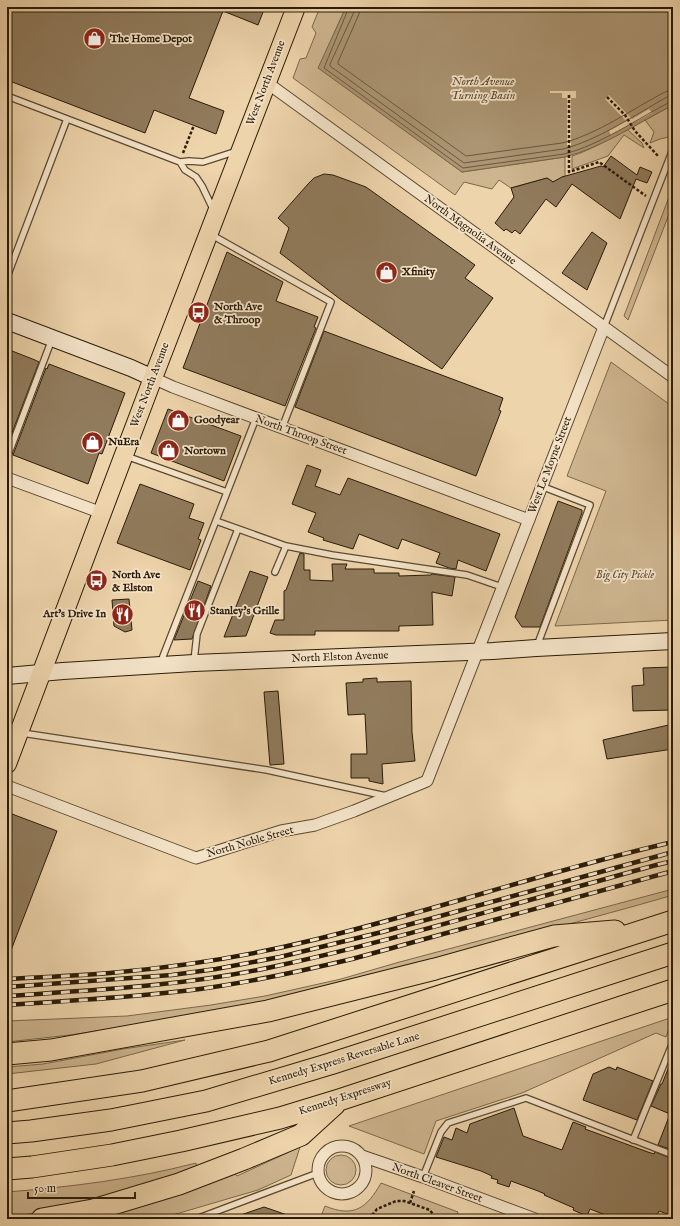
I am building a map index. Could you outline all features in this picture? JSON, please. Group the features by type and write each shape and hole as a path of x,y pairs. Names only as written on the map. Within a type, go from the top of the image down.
{"highway":[{"path":"7,1101 142,1081 269,1051 560,958 647,928 673,921"},
{"path":"7,1054 51,1050 268,1011 435,969 554,936 647,928"},
{"name":"Kennedy Express Reversable Lane","path":"7,1132 31,1131 110,1120 206,1101 330,1064 673,953"},
{"name":"Kennedy Expressway","path":"7,1169 104,1156 142,1149 280,1118 673,990"},
{"path":"42,1219 93,1210 179,1184 244,1159 301,1135 339,1100"}],"main road":[{"name":"West North Avenue","path":"7,764 152,378 296,7"},
{"name":"North Throop Street","path":"7,321 131,368 152,378"},
{"name":"North Elston Avenue","path":"7,676 42,672 194,663 477,652 673,641"}],"street":[{"name":"North Magnolia Avenue","path":"266,82 673,377"},
{"name":"West Le Moyne Street","path":"427,781 604,328"},
{"name":"North Throop Street","path":"152,378 528,520"},
{"path":"7,478 102,513"},
{"name":"North Noble Street","path":"7,786 196,858 281,831 315,825 427,781"},
{"name":"North Cleaver Street","path":"318,1173 318,1166 324,1153 337,1146 351,1147 362,1156 424,1177 535,1219"},
{"path":"318,1173 320,1180 325,1187 331,1191 346,1193 354,1190 360,1186 366,1171 362,1156"}],"lane":[{"path":"7,96 180,162 203,162 240,149"},
{"path":"7,277 67,119"},
{"name":"West Le Moyne Street","path":"604,328 673,149"},
{"path":"180,162 185,170 196,177 216,214"},
{"path":"208,234 331,302 282,428"},
{"path":"7,458 53,338"},
{"path":"159,666 256,418"},
{"path":"124,455 227,492"},
{"path":"536,648 590,505 542,486"},
{"path":"216,522 286,546 332,555 467,575 502,587"},
{"path":"194,663 197,634 238,529"},
{"path":"275,572 286,546"},
{"path":"19,732 267,770 388,797"},
{"path":"633,1140 673,1042"},
{"path":"424,1177 441,1132 448,1123 526,1098 673,1155"},
{"path":"196,1219 318,1173"}],"path":[{"path":"569,95 569,172 599,162 653,201"},
{"path":"607,97 625,115 635,131 667,165"},
{"path":"182,155 194,125"},
{"path":"410,1202 414,1190"},
{"path":"369,1219 377,1209 396,1201 404,1200 430,1210 436,1219"}],"green space":[{"path":"320,7 346,7 319,68 462,172 565,157 565,176 553,182 547,178 511,188 499,180 492,189 464,182 455,195 293,78 300,59 306,58 316,33 312,27"},
{"path":"673,105 673,136 650,143 654,132 645,120"},
{"path":"627,129 642,143 644,148 624,135 608,156 572,169 572,156 579,154"},
{"path":"672,189 673,204 628,320 624,316"},
{"name":"Big City Pickle","path":"611,362 673,407 673,620 555,626 606,491 567,476"},
{"path":"673,889 673,895 642,904 308,994 192,1017 70,1035 7,1042 7,1021 127,1016 265,996 341,979"},
{"path":"673,1017 673,1025 669,1029 666,1037 656,1033 522,1093 436,1121 424,1154 349,1126"},
{"path":"185,1040 96,1064 7,1074 7,1067 43,1064 123,1049"},
{"path":"300,1147 291,1175 258,1190 159,1219 87,1219 234,1173 237,1176"},
{"path":"341,1155 347,1156 355,1164 355,1176 347,1184 341,1185 335,1184 327,1176 326,1170 327,1164 335,1156"},
{"path":"196,1163 197,1170 84,1204 7,1218 7,1192 102,1182 150,1174"},
{"path":"381,1183 458,1212 455,1219 320,1219 325,1206 344,1211 352,1211 359,1208 370,1199"}],"water":[{"name":"North Avenue Turning Basin","path":"346,7 673,7 673,105 607,141 579,153 565,157 462,172 318,68"}],"pier":[{"path":"550,91 576,91 576,98 571,98 571,146 567,146 567,98 562,98 562,93 550,93"},
{"path":"609,95 632,119 649,109 652,113 611,135 609,131 626,121 605,99"}],"building":[{"name":"The Home Depot","path":"7,7 265,7 258,25 223,11 189,98 224,111 216,134 154,110 145,133 7,80"},
{"path":"611,156 637,175 640,167 652,172 647,183 636,179 620,219 572,184 556,207 546,199 520,234 515,230 512,233 506,229 504,231 495,223 514,197 511,188 547,178 553,182 562,177 601,166 603,167"},
{"name":"Xfinity","path":"324,174 333,175 366,187 475,265 465,278 493,298 442,369 340,299 280,253 289,228 278,218 314,178"},
{"path":"592,232 607,243 587,290 562,273"},
{"path":"227,252 283,282 276,301 318,317 314,327 316,328 285,406 183,368"},
{"path":"324,331 503,398 499,410 501,411 476,476 295,407"},
{"path":"7,349 39,362 7,446"},
{"path":"49,364 125,393 102,454 99,453 88,484 13,455 46,368 47,369"},
{"path":"168,409 241,436 224,481 151,453"},
{"path":"307,465 321,470 315,486 340,495 348,478 500,534 486,571 458,560 456,569 449,568 436,563 440,553 402,539 398,549 359,534 353,549 323,540 324,538 308,532 316,513 292,504"},
{"path":"140,484 194,504 189,518 204,523 198,539 201,540 190,570 117,543"},
{"path":"558,501 582,510 582,513 540,627 522,627 515,617"},
{"path":"300,553 304,554 304,570 310,570 310,580 333,581 332,564 347,564 345,569 374,569 374,573 399,573 399,576 432,574 455,577 452,596 432,592 433,625 399,626 399,631 315,631 315,635 276,635 270,633 275,620 284,620 284,591 286,590"},
{"path":"250,571 268,577 246,636 224,637"},
{"name":"Stanley's Grille","path":"198,581 211,586 192,639 174,640"},
{"name":"Art's Drive In","path":"129,599 132,630 125,632 114,626 112,600"},
{"path":"673,667 673,710 633,711 632,686 644,685 643,668"},
{"path":"377,678 377,682 411,681 412,732 415,761 382,764 383,784 369,781 369,778 351,778 351,754 367,754 365,714 348,715 346,683 363,682 363,679"},
{"path":"278,691 284,764 270,765 264,692"},
{"path":"673,724 673,749 607,759 603,740"},
{"path":"12,814 57,831 8,958 7,826"},
{"path":"672,1059 673,1150 658,1145 670,1114 651,1106"},
{"path":"609,1067 616,1070 617,1067 653,1081 637,1120 583,1100 593,1074"},
{"path":"514,1108 523,1136 562,1150 573,1122 586,1127 585,1129 648,1152 654,1154 655,1152 673,1159 673,1172 669,1183 673,1184 673,1216 659,1211 655,1219 616,1219 590,1209 587,1216 573,1210 574,1208 538,1191 511,1181 509,1187 497,1183 498,1180 491,1178 492,1176 481,1171 436,1157 444,1137 452,1140 456,1128 467,1133 470,1124"},
{"path":"264,1207 293,1217 293,1219 235,1219 235,1217"}],"railway":[{"path":"7,979 135,971 210,961 260,952 355,930 581,865 673,842"},
{"path":"7,987 172,975 216,969 280,957 382,932 673,852"},
{"path":"7,996 173,983 206,979 272,967 388,939 673,861"},
{"path":"7,1005 176,992 276,976 352,959 673,871"}],"place":[{"name":"The Home Depot","path":"94,39"},
{"name":"Xfinity","path":"387,272"},
{"name":"North Ave & Throop","path":"198,313"},
{"name":"Goodyear","path":"179,420"},
{"name":"NuEra","path":"93,442"},
{"name":"Nortown","path":"168,451"},
{"name":"North Ave & Elston","path":"96,581"},
{"name":"Stanley's Grille","path":"194,611"},
{"name":"Art's Drive In","path":"122,614"}]}
